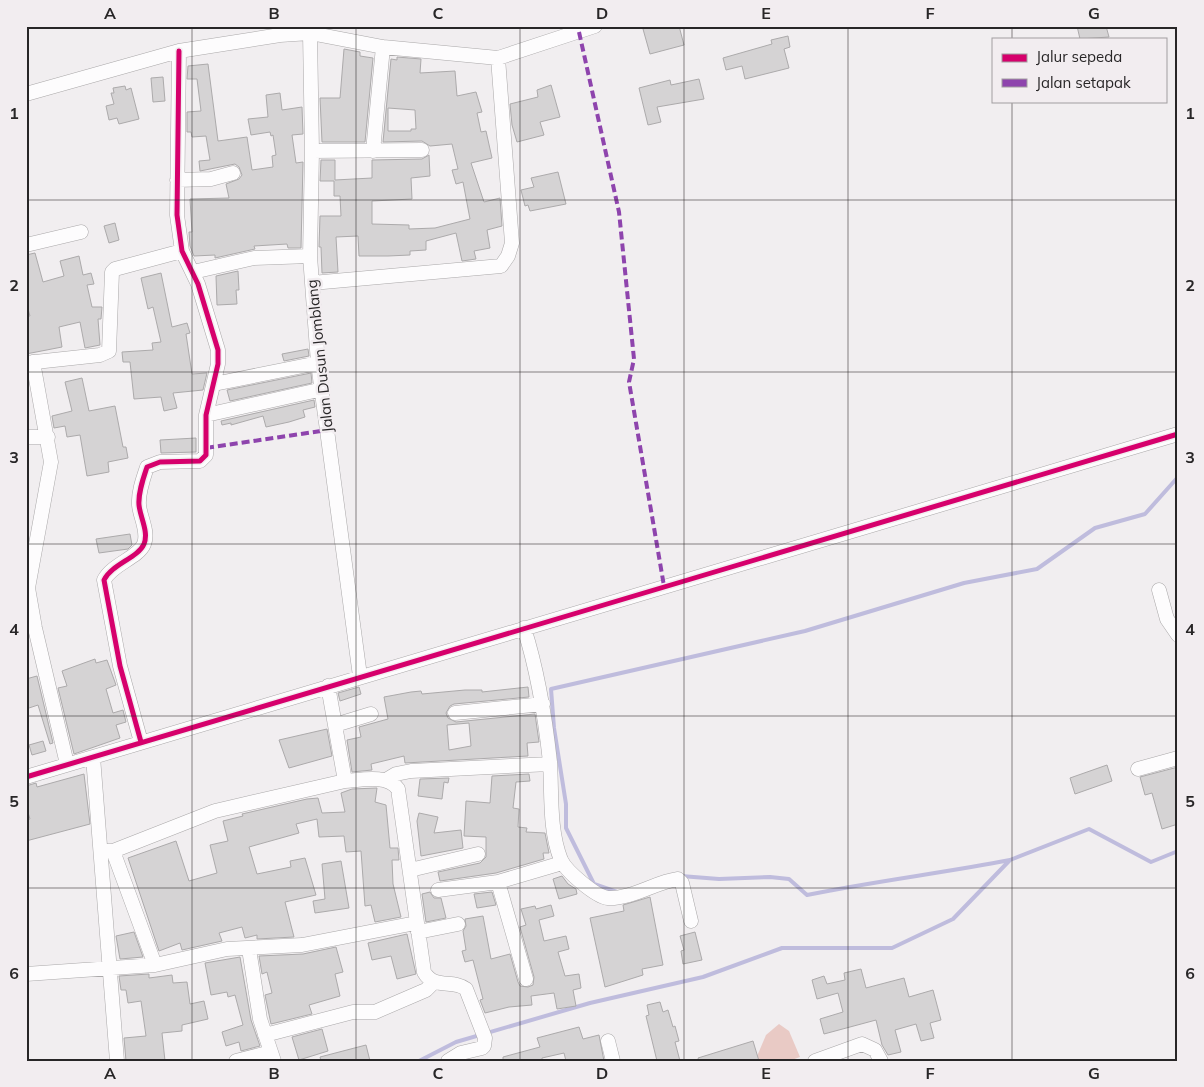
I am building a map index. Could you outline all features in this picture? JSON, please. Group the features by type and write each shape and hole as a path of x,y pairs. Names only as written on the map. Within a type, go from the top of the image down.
{"street":[{"path":"26,94 179,51 302,31 383,47 498,58 595,26"},
{"name":"Jalan Dusun Jomblang","path":"302,31 312,151 310,256 318,363 360,676"},
{"path":"373,151 383,47"},
{"path":"141,742 120,666 104,580 108,573 142,548 145,541 139,494 147,467 160,462 204,459 206,455 206,415 218,364 218,350 214,330 193,272 182,251 177,214 179,51"},
{"path":"312,283 501,266 505,262 512,243 498,58"},
{"path":"312,151 422,150"},
{"path":"177,180 211,179 234,173"},
{"path":"26,245 81,232"},
{"path":"67,764 35,628 28,588 50,477 51,455 30,362 100,355 109,351 112,272 115,269 182,251"},
{"path":"193,272 254,258 310,256"},
{"path":"214,384 318,363"},
{"path":"206,415 323,390"},
{"path":"26,777 1178,434"},
{"path":"26,437 48,437"},
{"path":"1159,590 1167,619 1178,635"},
{"path":"524,628 538,672 550,764 554,831 562,863 598,895 607,898 678,879 682,883 691,921"},
{"path":"328,686 345,780"},
{"path":"455,713 543,704"},
{"path":"335,725 371,714"},
{"path":"93,757 107,851 110,968 117,1061"},
{"path":"1138,769 1178,758"},
{"path":"386,780 396,774 411,771 550,764"},
{"path":"107,851 215,811 345,780 386,780 394,783 398,789 424,972 434,982 455,984 466,989 483,1033 484,1046 482,1048 461,1053 448,1061"},
{"path":"107,851 155,964"},
{"path":"410,870 478,854"},
{"path":"438,890 498,882 562,863"},
{"path":"498,882 526,979"},
{"path":"26,974 155,964 220,950 302,945 417,927 458,924"},
{"path":"236,1061 272,1056 256,1000 249,949"},
{"path":"265,1035 353,1012 374,1012 426,990 434,982"},
{"path":"608,1041 613,1061"},
{"path":"815,1061 862,1044 875,1050 881,1061"}],"shaded area":[{"path":"779,1024 789,1031 800,1057 789,1061 755,1061 766,1035"}],"building":[{"path":"653,26 679,26 684,45 650,54 643,29"},
{"path":"1077,26 1106,26 1109,37 1094,38 1080,38"},
{"path":"788,36 790,47 784,49 789,68 745,79 742,66 726,70 723,58 772,44 771,40"},
{"path":"344,49 360,52 360,56 373,58 365,142 322,142 320,98 340,98"},
{"path":"397,57 421,59 420,73 455,71 457,96 476,92 482,112 477,113 481,132 486,131 492,158 471,163 484,202 500,198 502,226 487,230 490,248 474,251 476,259 462,261 456,233 426,241 426,250 410,251 410,255 388,256 359,256 358,236 336,237 338,272 322,273 321,247 319,247 320,216 341,216 340,196 334,196 334,181 320,181 321,160 335,160 335,180 372,178 372,160 422,159 429,155 430,176 411,178 412,199 372,201 372,224 409,225 409,229 435,228 470,219 463,182 456,184 452,170 458,169 452,144 430,146 422,141 383,142 391,59 397,60","holes":["388,108 415,110 416,129 411,129 411,131 388,131"]},
{"path":"208,64 218,141 247,137 252,170 273,167 272,156 276,155 273,135 271,136 270,132 251,135 248,119 268,117 266,95 280,93 282,110 302,107 303,134 292,135 296,163 303,162 301,248 288,248 287,244 254,246 255,249 215,258 215,255 194,256 190,246 189,232 192,232 190,199 229,198 226,184 239,179 242,175 239,167 235,164 200,171 199,161 210,160 206,136 192,137 191,132 187,132 187,112 201,111 197,79 187,79 188,66"},
{"path":"163,77 165,101 153,102 151,78"},
{"path":"699,79 704,99 657,107 661,122 648,125 639,88 670,80 671,85"},
{"path":"551,85 560,117 540,122 544,135 517,142 512,125 510,104 538,97 537,90"},
{"path":"125,86 126,90 131,88 139,119 119,124 117,118 109,120 106,106 114,104 111,93 114,93 113,88"},
{"path":"558,172 566,204 530,211 528,205 525,206 521,190 534,187 531,178"},
{"path":"115,223 119,240 109,243 104,226"},
{"path":"35,253 43,282 64,276 60,261 79,256 83,275 91,273 94,284 87,285 92,307 102,307 101,319 98,319 100,345 85,348 80,322 59,327 62,347 26,354 26,329 28,329 26,316 30,316 26,302 26,255"},
{"path":"238,271 239,290 236,290 237,304 217,305 216,276"},
{"path":"161,273 172,327 187,323 190,333 186,334 192,374 207,373 203,390 173,393 177,408 164,411 161,397 134,399 130,362 123,362 122,352 153,350 152,343 161,342 153,307 148,309 141,278"},
{"path":"308,349 309,356 284,361 282,354"},
{"path":"311,373 312,383 230,401 227,390"},
{"path":"82,378 89,411 115,406 123,447 126,447 128,458 108,462 109,472 87,476 80,435 67,437 65,426 54,428 52,416 72,411 65,382"},
{"path":"314,400 315,407 303,410 305,417 289,422 266,427 263,416 231,425 231,423 222,425 221,421"},
{"path":"196,438 196,452 161,453 160,440"},
{"path":"130,534 132,545 128,549 99,553 96,539"},
{"path":"95,659 96,663 107,660 116,685 106,689 113,713 123,710 126,722 116,725 120,738 74,754 58,688 67,686 62,671"},
{"path":"37,676 53,743 50,744 38,705 26,709 26,679"},
{"path":"359,687 361,694 340,701 338,693"},
{"path":"528,687 529,697 454,704 450,706 446,713 448,718 456,722 535,714 539,742 527,743 528,756 405,763 404,756 371,764 372,770 352,772 347,740 361,737 359,727 388,719 384,697 421,691 422,694 465,690 482,690 482,692","holes":["469,723 471,746 449,750 447,725"]},
{"path":"327,729 332,756 289,768 279,740"},
{"path":"43,741 46,751 32,755 29,745"},
{"path":"1107,765 1112,781 1075,794 1070,778"},
{"path":"1178,767 1178,824 1162,829 1152,793 1145,795 1140,777"},
{"path":"84,774 90,824 26,841 26,820 30,819 26,806 26,786 36,783 37,787"},
{"path":"529,774 530,781 516,782 513,808 519,809 518,827 527,828 526,832 545,833 549,853 543,853 544,859 496,873 440,881 438,872 480,863 486,857 486,837 464,836 466,801 490,803 492,776"},
{"path":"449,778 448,783 444,782 442,799 418,796 420,779"},
{"path":"377,788 375,802 386,805 390,848 398,848 399,860 392,860 393,884 401,917 375,922 371,905 365,906 361,851 346,852 344,836 319,837 317,819 296,824 299,833 249,847 257,874 291,867 290,861 305,858 316,895 285,902 294,937 257,939 257,935 245,938 242,927 219,933 222,941 182,950 180,943 159,951 128,858 176,841 189,881 217,873 210,845 228,841 223,821 243,816 242,814 318,798 322,813 345,812 341,793 352,789"},
{"path":"419,813 438,817 434,833 461,830 463,848 421,856 417,821"},
{"path":"341,861 349,908 315,913 313,901 325,899 322,864"},
{"path":"562,876 568,884 576,889 577,894 559,899 553,879"},
{"path":"430,892 434,898 441,898 446,918 426,922 422,894"},
{"path":"492,892 496,905 477,908 474,894"},
{"path":"650,897 663,965 642,969 643,975 605,987 590,918 624,911 623,905"},
{"path":"551,905 554,916 539,920 544,941 566,936 569,949 558,952 565,976 579,974 581,988 573,990 576,1006 557,1009 554,993 531,996 532,1005 509,1007 485,1013 480,1000 483,999 473,960 465,962 462,951 466,950 463,931 466,926 465,919 483,916 491,959 510,954 520,986 528,987 533,985 534,977 520,927 526,925 521,909 535,906 536,909"},
{"path":"134,932 143,957 120,959 116,936"},
{"path":"695,932 702,960 683,964 681,951 684,950 680,936"},
{"path":"407,934 416,974 397,979 391,956 372,960 368,943"},
{"path":"336,947 343,972 335,974 340,996 309,1005 312,1014 271,1024 265,995 272,993 267,972 262,974 259,956 303,954"},
{"path":"240,957 251,1020 260,1046 241,1051 239,1042 226,1046 222,1032 243,1025 235,995 228,997 227,992 211,995 205,963"},
{"path":"861,969 866,988 904,978 909,997 933,990 941,1020 930,1023 934,1038 921,1041 916,1024 895,1030 901,1052 888,1055 882,1045 876,1020 824,1034 820,1019 843,1012 838,993 817,999 812,980 824,976 827,984 845,980 844,973"},
{"path":"149,974 149,978 172,975 173,983 187,982 190,1004 204,1001 208,1019 182,1025 182,1031 162,1033 165,1061 126,1061 124,1038 146,1036 141,1001 128,1003 126,990 121,990 119,976"},
{"path":"660,1002 663,1012 668,1010 673,1027 675,1026 679,1041 675,1042 680,1061 657,1061 646,1016 649,1015 647,1005"},
{"path":"579,1027 583,1039 599,1035 604,1061 566,1061 564,1053 542,1058 542,1061 503,1061 503,1057 540,1047 537,1038"},
{"path":"322,1029 328,1051 299,1060 292,1037"},
{"path":"753,1041 759,1061 699,1061 698,1058"},
{"path":"366,1045 370,1061 321,1061 320,1057"}],"waterway":[{"path":"617,892 594,884 566,828 566,804 554,728 551,689 805,631 964,583 1037,569 1095,528 1145,514 1178,477"},
{"path":"419,1061 456,1042 590,1003 703,977 782,948 892,948 953,919 1010,860 1089,829 1151,862 1178,851"},
{"path":"681,876 719,879 770,877 789,879 807,895 1010,860"}],"marked path":[{"path":"579,32 619,212 634,359 629,382 664,586"},
{"path":"206,448 328,430"}],"cycle path":[{"path":"141,742 120,666 104,580 108,574 141,549 144,544 144,524 139,500 147,467 160,462 200,461 206,455 206,415 218,364 218,350 198,284 182,251 177,215 179,51"},
{"path":"26,777 1178,434"}]}
